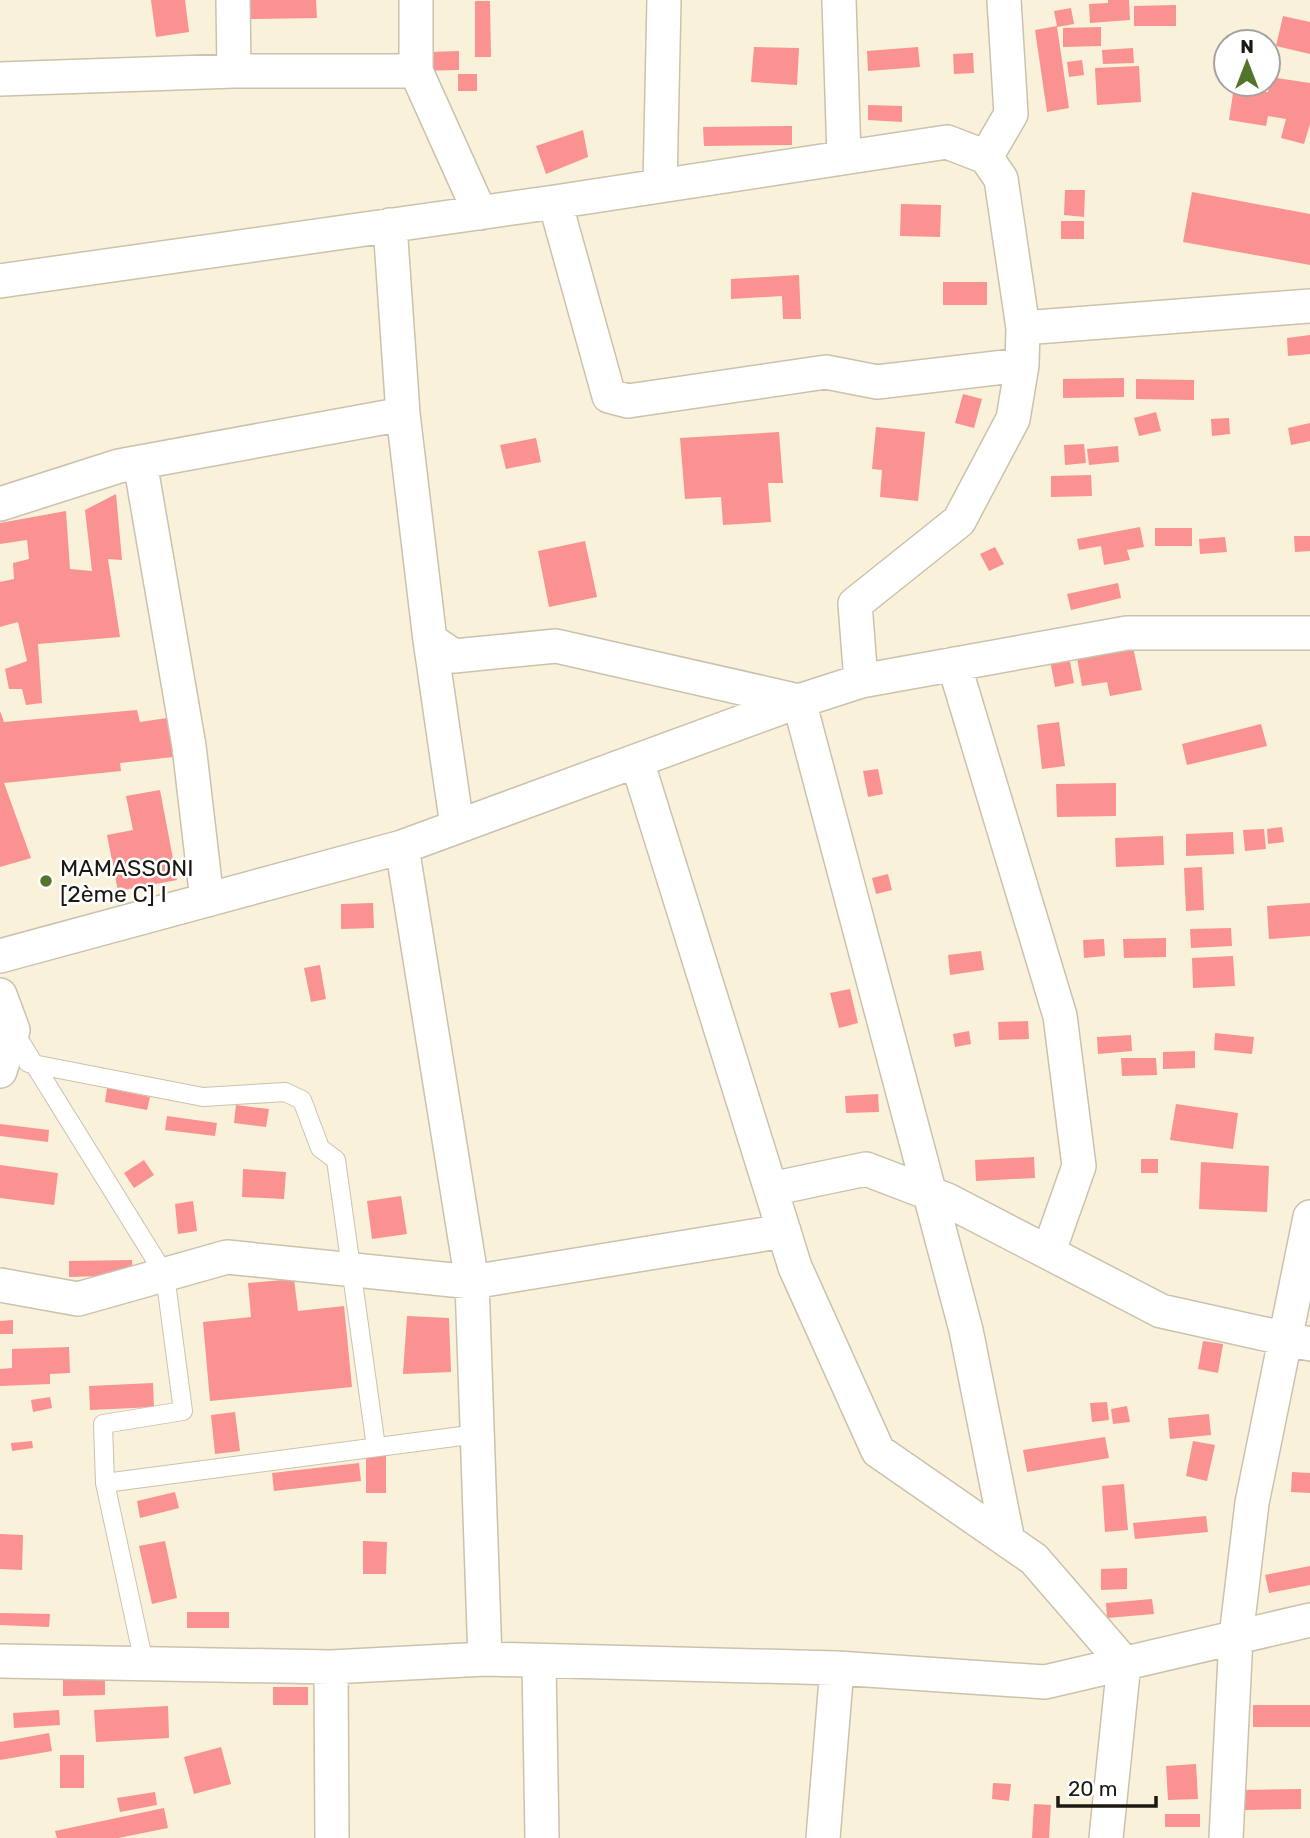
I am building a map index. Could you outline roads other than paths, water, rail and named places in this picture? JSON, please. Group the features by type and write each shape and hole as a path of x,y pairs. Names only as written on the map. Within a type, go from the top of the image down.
{"street":[{"path":"233,0 234,71"},
{"path":"416,0 416,71 480,213"},
{"path":"660,184 664,0"},
{"path":"839,0 844,157"},
{"path":"986,157 1010,114 1004,0"},
{"path":"0,79 234,71 416,71"},
{"path":"0,281 555,202 947,142 986,157 1001,179 1023,328 1022,365 1013,419 958,521 855,604 862,681"},
{"path":"555,202 609,396 628,401 825,372 877,382 1022,365"},
{"path":"390,225 403,414 430,640 457,826"},
{"path":"1023,328 1310,306"},
{"path":"0,504 119,466 403,414"},
{"path":"140,462 189,746 207,900"},
{"path":"0,956 401,847 799,701 862,681 1127,633 1310,633"},
{"path":"430,640 454,656 556,646 799,701"},
{"path":"954,664 1060,1016 1079,1166 1049,1251"},
{"path":"799,701 966,1330 1008,1541"},
{"path":"637,761 795,1267 878,1451 1034,1559 1124,1663 1106,1838"},
{"path":"401,847 472,1282 485,1660"},
{"path":"0,995 10,1057"},
{"path":"771,1189 866,1169 930,1194 1049,1251 1161,1311 1298,1342"},
{"path":"1226,1838 1236,1637 1252,1503 1298,1342 1310,1217"},
{"path":"0,1285 78,1299 227,1257 472,1282 784,1231"},
{"path":"0,1661 331,1667 485,1660 837,1668 1045,1682 1310,1620"},
{"path":"539,1662 542,1838"},
{"path":"331,1667 332,1838"},
{"path":"823,1838 837,1668"}],"lane":[{"path":"10,1057 203,1097 285,1092 302,1100 320,1148 336,1160 376,1447"},
{"path":"10,1057 165,1275 183,1411 103,1424 105,1483 144,1663"},
{"path":"105,1483 477,1434"}],"place":[{"name":"MAMASSONI [2ème C] I","path":"46,881"}]}
